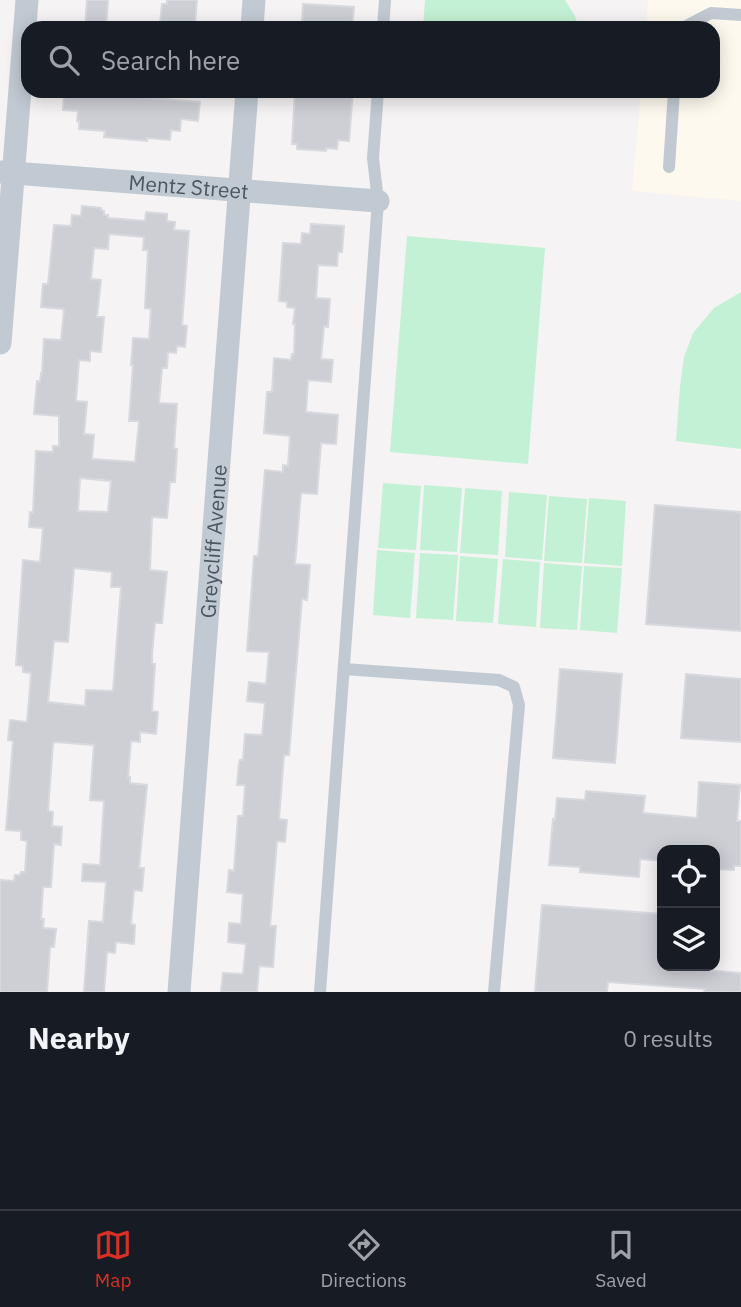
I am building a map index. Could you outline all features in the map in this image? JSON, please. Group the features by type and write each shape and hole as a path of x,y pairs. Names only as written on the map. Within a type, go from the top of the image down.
{"street":[{"path":"25,21 27,0"},
{"path":"252,21 254,0"},
{"path":"0,343 7,172 21,52"},
{"name":"Greycliff Avenue","path":"179,992 246,98"},
{"name":"Mentz Street","path":"7,172 378,201"}],"lane":[{"path":"384,21 385,0"},
{"path":"694,21 711,13 741,15"},
{"path":"320,992 378,201 373,158 377,98"},
{"path":"669,167 674,98"},
{"path":"344,669 499,680 514,687 519,705 494,992"}],"shaded area":[{"path":"648,0 741,0 741,201 632,191 640,98 720,98 720,21 646,21"}],"green space":[{"path":"425,0 565,0 577,21 424,21"},
{"path":"407,236 545,248 528,464 390,452"},
{"path":"741,292 741,449 676,441 684,357 693,333 714,308"},
{"path":"383,483 421,486 416,550 378,548"},
{"path":"424,485 462,488 457,552 420,550"},
{"path":"465,488 502,491 498,555 460,553"},
{"path":"509,492 547,495 542,560 505,557"},
{"path":"549,496 587,499 582,563 544,561"},
{"path":"589,498 626,501 622,566 584,563"},
{"path":"377,550 415,553 410,618 373,615"},
{"path":"420,553 458,555 453,620 416,618"},
{"path":"460,556 498,559 493,623 456,621"},
{"path":"503,559 540,562 536,627 498,624"},
{"path":"544,563 582,566 577,630 540,628"},
{"path":"584,566 622,568 617,633 580,630"}],"building":[{"path":"87,0 108,0 106,21 86,21"},
{"path":"167,0 197,0 195,21 160,21 162,4 167,4"},
{"path":"303,4 354,7 353,21 302,21"},
{"path":"64,98 151,98 200,102 198,121 181,119 180,131 171,130 170,140 104,137 105,131 79,129 78,111 63,110"},
{"path":"295,98 352,98 349,141 338,140 337,149 326,148 326,151 297,149 297,144 292,144"},
{"path":"82,206 101,208 108,218 145,221 146,212 167,214 167,221 175,222 174,230 189,231 182,325 187,326 185,347 177,346 176,353 168,352 167,368 162,368 159,403 177,404 174,448 177,449 175,482 170,482 167,518 152,517 150,570 167,572 162,623 155,623 152,655 152,664 155,664 152,711 158,712 156,734 140,732 140,742 131,741 128,777 130,783 147,785 139,868 144,868 142,891 134,890 131,924 135,925 134,944 116,942 115,953 107,952 104,992 84,992 89,921 103,922 106,882 82,881 83,864 100,865 104,801 90,800 94,745 55,742 48,811 53,812 52,826 62,827 61,845 54,844 51,887 43,887 43,928 56,929 54,947 50,947 47,992 0,992 0,880 14,881 15,875 25,872 27,841 21,840 21,831 6,830 13,741 8,740 10,720 27,722 31,673 23,672 23,666 16,665 23,560 40,562 43,528 29,527 30,512 33,513 36,451 53,452 53,446 59,446 59,416 34,414 37,381 40,382 42,373 44,339 61,340 64,311 41,307 43,284 48,284 54,225 71,226 72,215 81,216","holes":["109,234 144,237 143,250 148,250 145,308 151,309 149,339 133,338 131,365 129,421 139,421 135,462 92,459 94,435 84,434 87,402 76,401 79,360 90,361 90,351 101,352 104,317 97,317 101,280 91,279 94,248 108,249","80,478 111,481 108,512 78,511","74,568 112,572 111,587 121,587 113,691 86,690 85,706 48,702 54,641 68,642"]},
{"path":"311,224 344,226 342,252 338,252 337,266 318,265 316,298 330,299 328,327 324,326 321,359 333,360 331,382 308,380 306,412 338,415 336,444 321,443 317,494 301,493 295,564 310,565 307,600 302,599 289,755 284,755 279,819 287,820 285,842 277,841 270,926 276,926 273,967 259,966 257,992 221,992 223,973 243,974 246,944 228,942 229,923 241,924 243,894 227,892 229,870 234,871 238,816 243,816 245,785 237,785 245,734 262,735 265,703 247,701 249,682 266,684 269,652 247,651 254,556 258,556 265,470 283,472 283,465 288,466 290,436 264,433 267,392 272,392 274,358 291,360 294,354 295,308 287,307 287,302 279,301 283,243 301,244 302,233 310,234"},
{"path":"655,505 741,512 741,631 646,624"},
{"path":"560,669 622,674 615,763 553,758"},
{"path":"686,674 741,679 741,742 681,738"},
{"path":"699,782 740,785 737,821 741,821 741,866 734,866 734,870 720,869 720,845 657,845 657,861 640,859 639,877 580,872 580,867 549,865 557,798 585,800 586,791 645,796 643,813 697,818"},
{"path":"542,905 657,914 657,971 741,973 741,992 704,992 705,989 608,982 607,992 535,992"}]}
